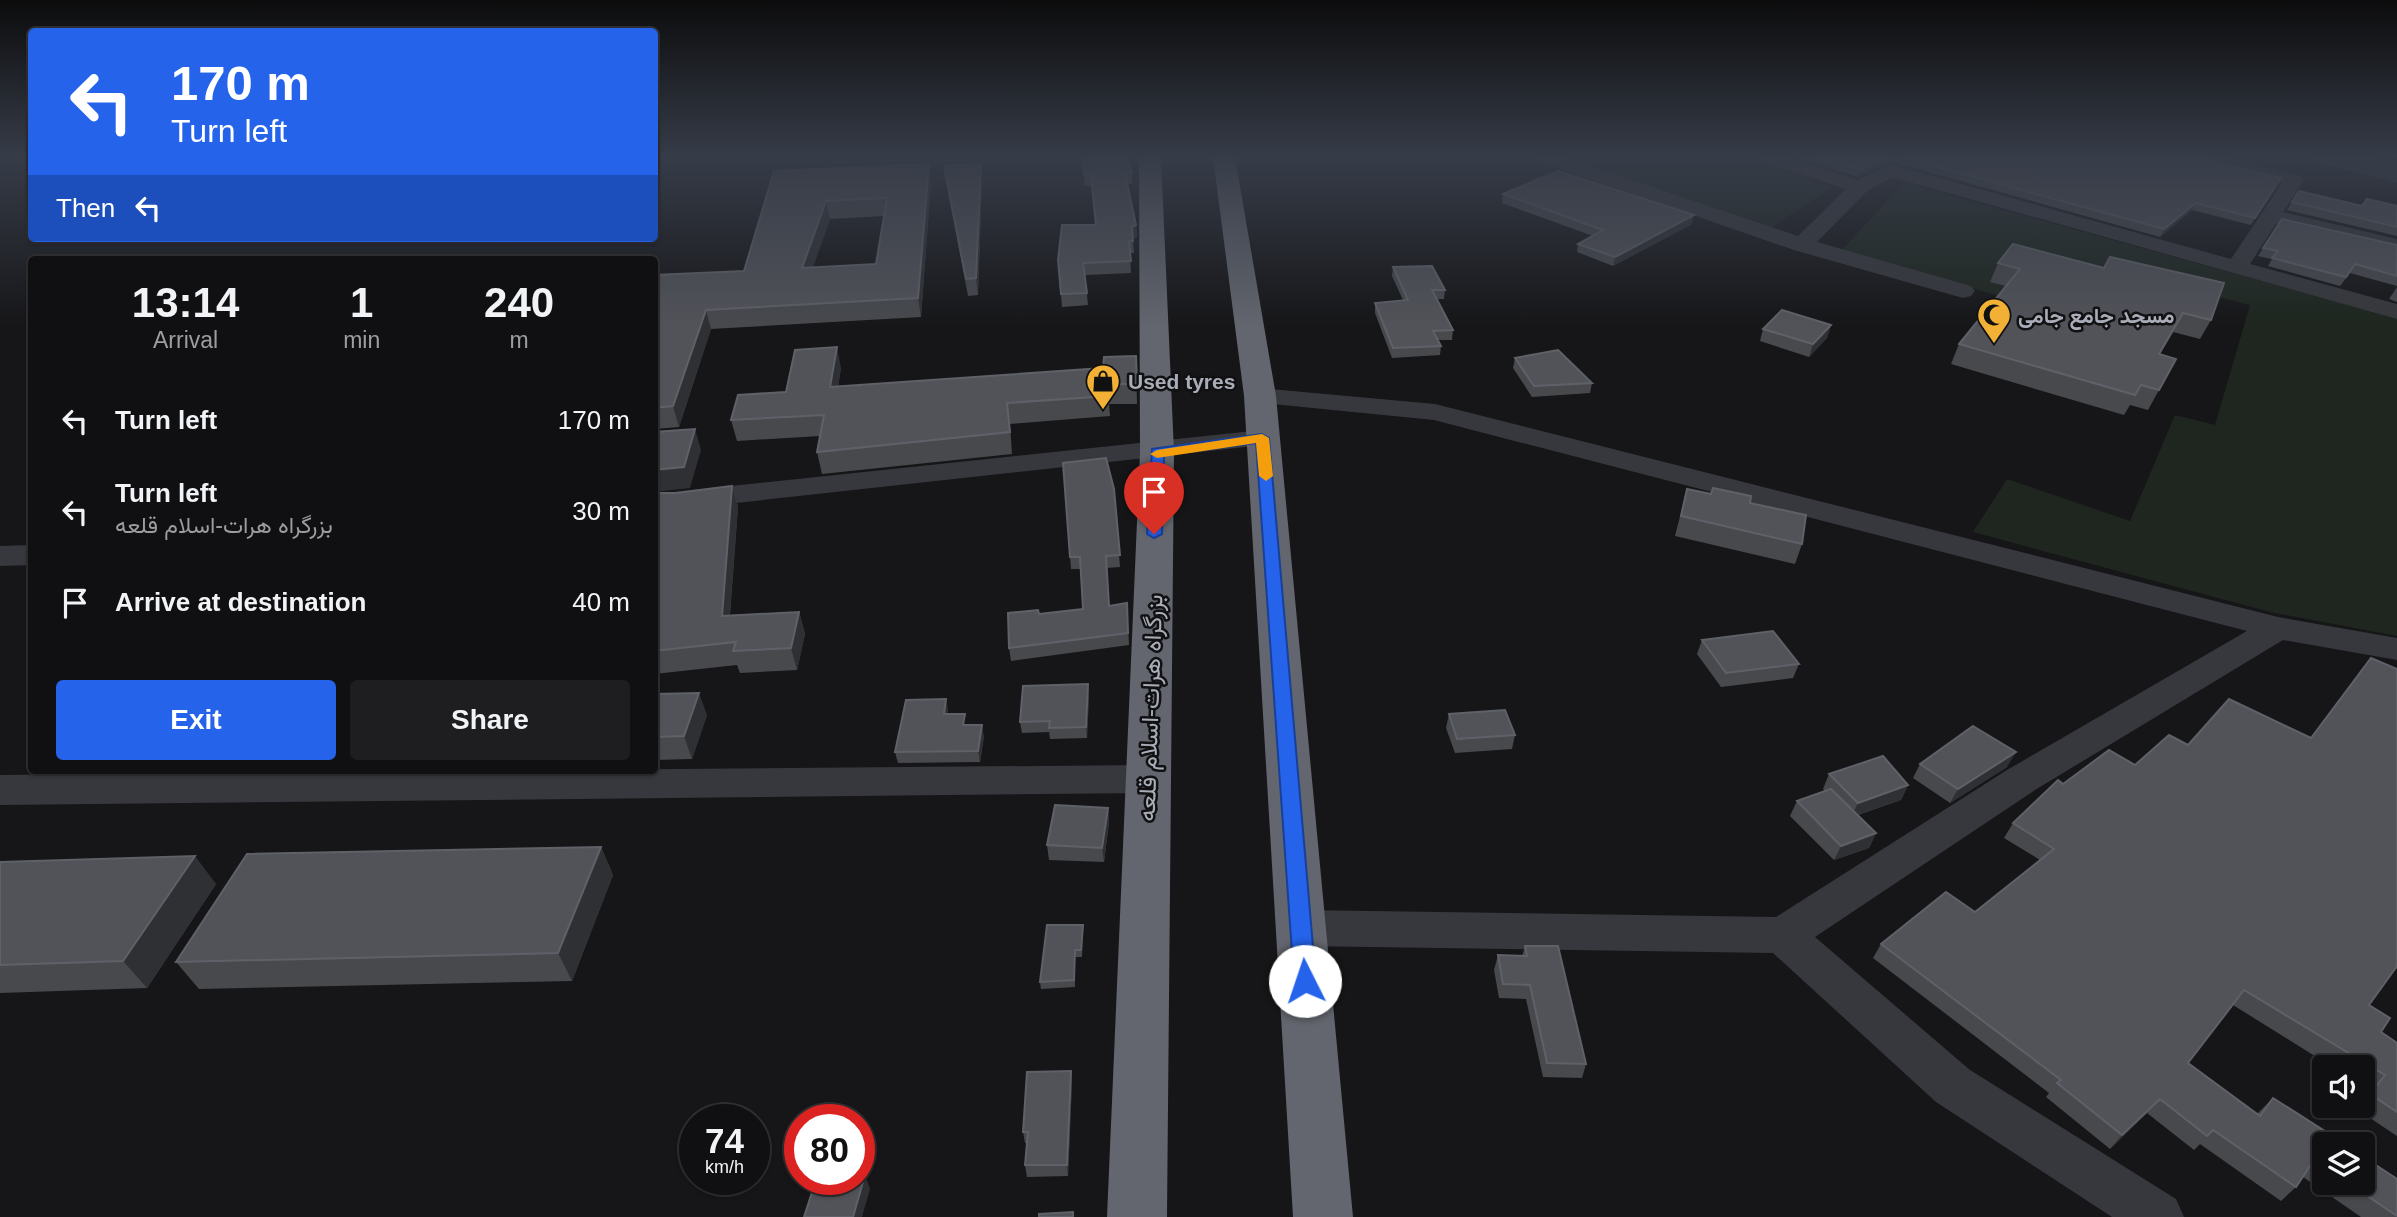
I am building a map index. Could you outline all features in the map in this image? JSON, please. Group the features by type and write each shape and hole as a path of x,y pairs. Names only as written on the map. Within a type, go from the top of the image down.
{"highway":[{"name":"بزرگراه هرات-اسلام قلعه","path":"1137,1217 1157,452 1151,214"},
{"path":"1233,214 1260,396 1323,1217"}],"street":[{"path":"1711,214 1802,245 1964,291"},
{"path":"1802,245 1833,214"},
{"path":"2063,214 2397,312"},
{"path":"2237,267 2271,216 2397,246"},
{"path":"1260,396 1435,412 2278,628 2397,649"},
{"path":"658,503 1157,452 1262,438"},
{"path":"0,556 28,555"},
{"path":"1301,928 1783,935 2021,780 2278,628"},
{"path":"0,790 1147,779"},
{"path":"1783,935 1953,1086 2158,1217"}],"shaded area":[{"path":"1729,214 1792,214 1771,228"},
{"path":"1875,214 2016,214 2397,318 2397,636 2270,612 1973,532 2007,479 2130,521 2175,415 2215,425 2250,305 2105,269 2077,318 1841,251"}],"building":[{"path":"761,214 821,214 802,268 876,264 884,214 925,214 918,298 706,310 673,406 658,408 658,275 744,271"},
{"path":"953,214 979,214 976,278 966,279"},
{"path":"1095,214 1134,214 1136,225 1132,227 1133,241 1129,241 1131,261 1083,263 1087,293 1061,294 1058,260 1062,225 1096,225"},
{"path":"1558,214 1694,215 1615,257 1578,244 1603,230"},
{"path":"2108,214 2183,214 2164,229"},
{"path":"2238,214 2258,214 2255,218"},
{"path":"2342,214 2397,214 2397,227"},
{"path":"2282,219 2397,245 2397,276 2355,264 2346,277 2272,258 2278,251 2263,248"},
{"path":"2013,244 2104,268 2110,257 2224,283 2211,320 2183,313 2159,354 2176,359 2159,390 2141,385 2135,395 1959,344 2020,269 1998,263"},
{"path":"1432,266 1445,290 1432,290 1453,330 1433,331 1441,346 1393,348 1375,303 1408,300 1393,267"},
{"path":"1782,310 1831,325 1813,344 1763,329"},
{"path":"837,347 830,387 1103,368 1104,357 1136,356 1137,384 1106,384 1108,396 1007,403 1010,432 817,452 824,415 731,420 738,395 786,392 795,350"},
{"path":"1558,350 1592,383 1534,386 1515,358"},
{"path":"695,429 684,467 658,470 658,432"},
{"path":"1106,458 1114,489 1120,555 1106,556 1109,606 1127,603 1128,633 1009,648 1008,613 1038,610 1039,614 1083,609 1080,557 1070,557 1063,463"},
{"path":"732,486 722,616 799,612 791,648 733,651 736,642 658,651 658,493"},
{"path":"1713,488 1751,496 1750,503 1806,515 1802,544 1681,516 1687,489 1711,494"},
{"path":"1773,631 1799,664 1726,673 1702,640"},
{"path":"2371,658 2397,669 2397,966 2369,1005 2390,1018 2381,1032 2397,1043 2397,1112 2375,1097 2375,1088 2385,1075 2375,1069 2375,1055 2352,1055 2244,990 2188,1063 2260,1116 2273,1098 2326,1132 2312,1132 2312,1163 2296,1187 2213,1130 2207,1136 2160,1099 2122,1135 2057,1083 2061,1080 1881,944 1946,892 1975,912 2054,849 2013,823 2058,780 2063,784 2109,750 2135,765 2169,735 2188,745 2229,699 2311,738"},
{"path":"1088,684 1086,727 1049,728 1050,721 1020,722 1023,686"},
{"path":"699,693 684,736 658,737 658,694"},
{"path":"946,699 944,714 965,714 963,725 982,725 978,751 895,752 906,700"},
{"path":"1505,710 1515,735 1457,739 1449,714"},
{"path":"1973,726 2016,752 1958,789 1920,764"},
{"path":"1883,756 1908,785 1858,803 1829,774"},
{"path":"1831,789 1876,833 1841,846 1797,801"},
{"path":"1055,805 1108,808 1102,848 1047,845"},
{"path":"601,847 558,953 176,962 247,854"},
{"path":"195,856 123,961 0,965 0,862"},
{"path":"1047,925 1083,925 1081,950 1075,950 1074,980 1040,982"},
{"path":"1525,946 1558,946 1586,1064 1547,1063 1530,985 1503,984 1498,955 1527,956"},
{"path":"1071,1071 1067,1165 1025,1165 1028,1132 1023,1132 1027,1072"},
{"path":"2375,1165 2397,1179 2397,1216 2366,1195 2375,1195"},
{"path":"811,1195 859,1195 853,1217 804,1217"},
{"path":"1073,1212 1073,1217 1039,1217 1039,1214"}],"slow traffic":[{"path":"1157,454 1262,438 1266,476"}],"place":[{"name":"مسجد جامع جامی","path":"1994,345"},
{"name":"Used tyres","path":"1103,411"}],"route":[{"path":"1154,534 1157,452 1262,438 1290,763 1305,981"}]}
